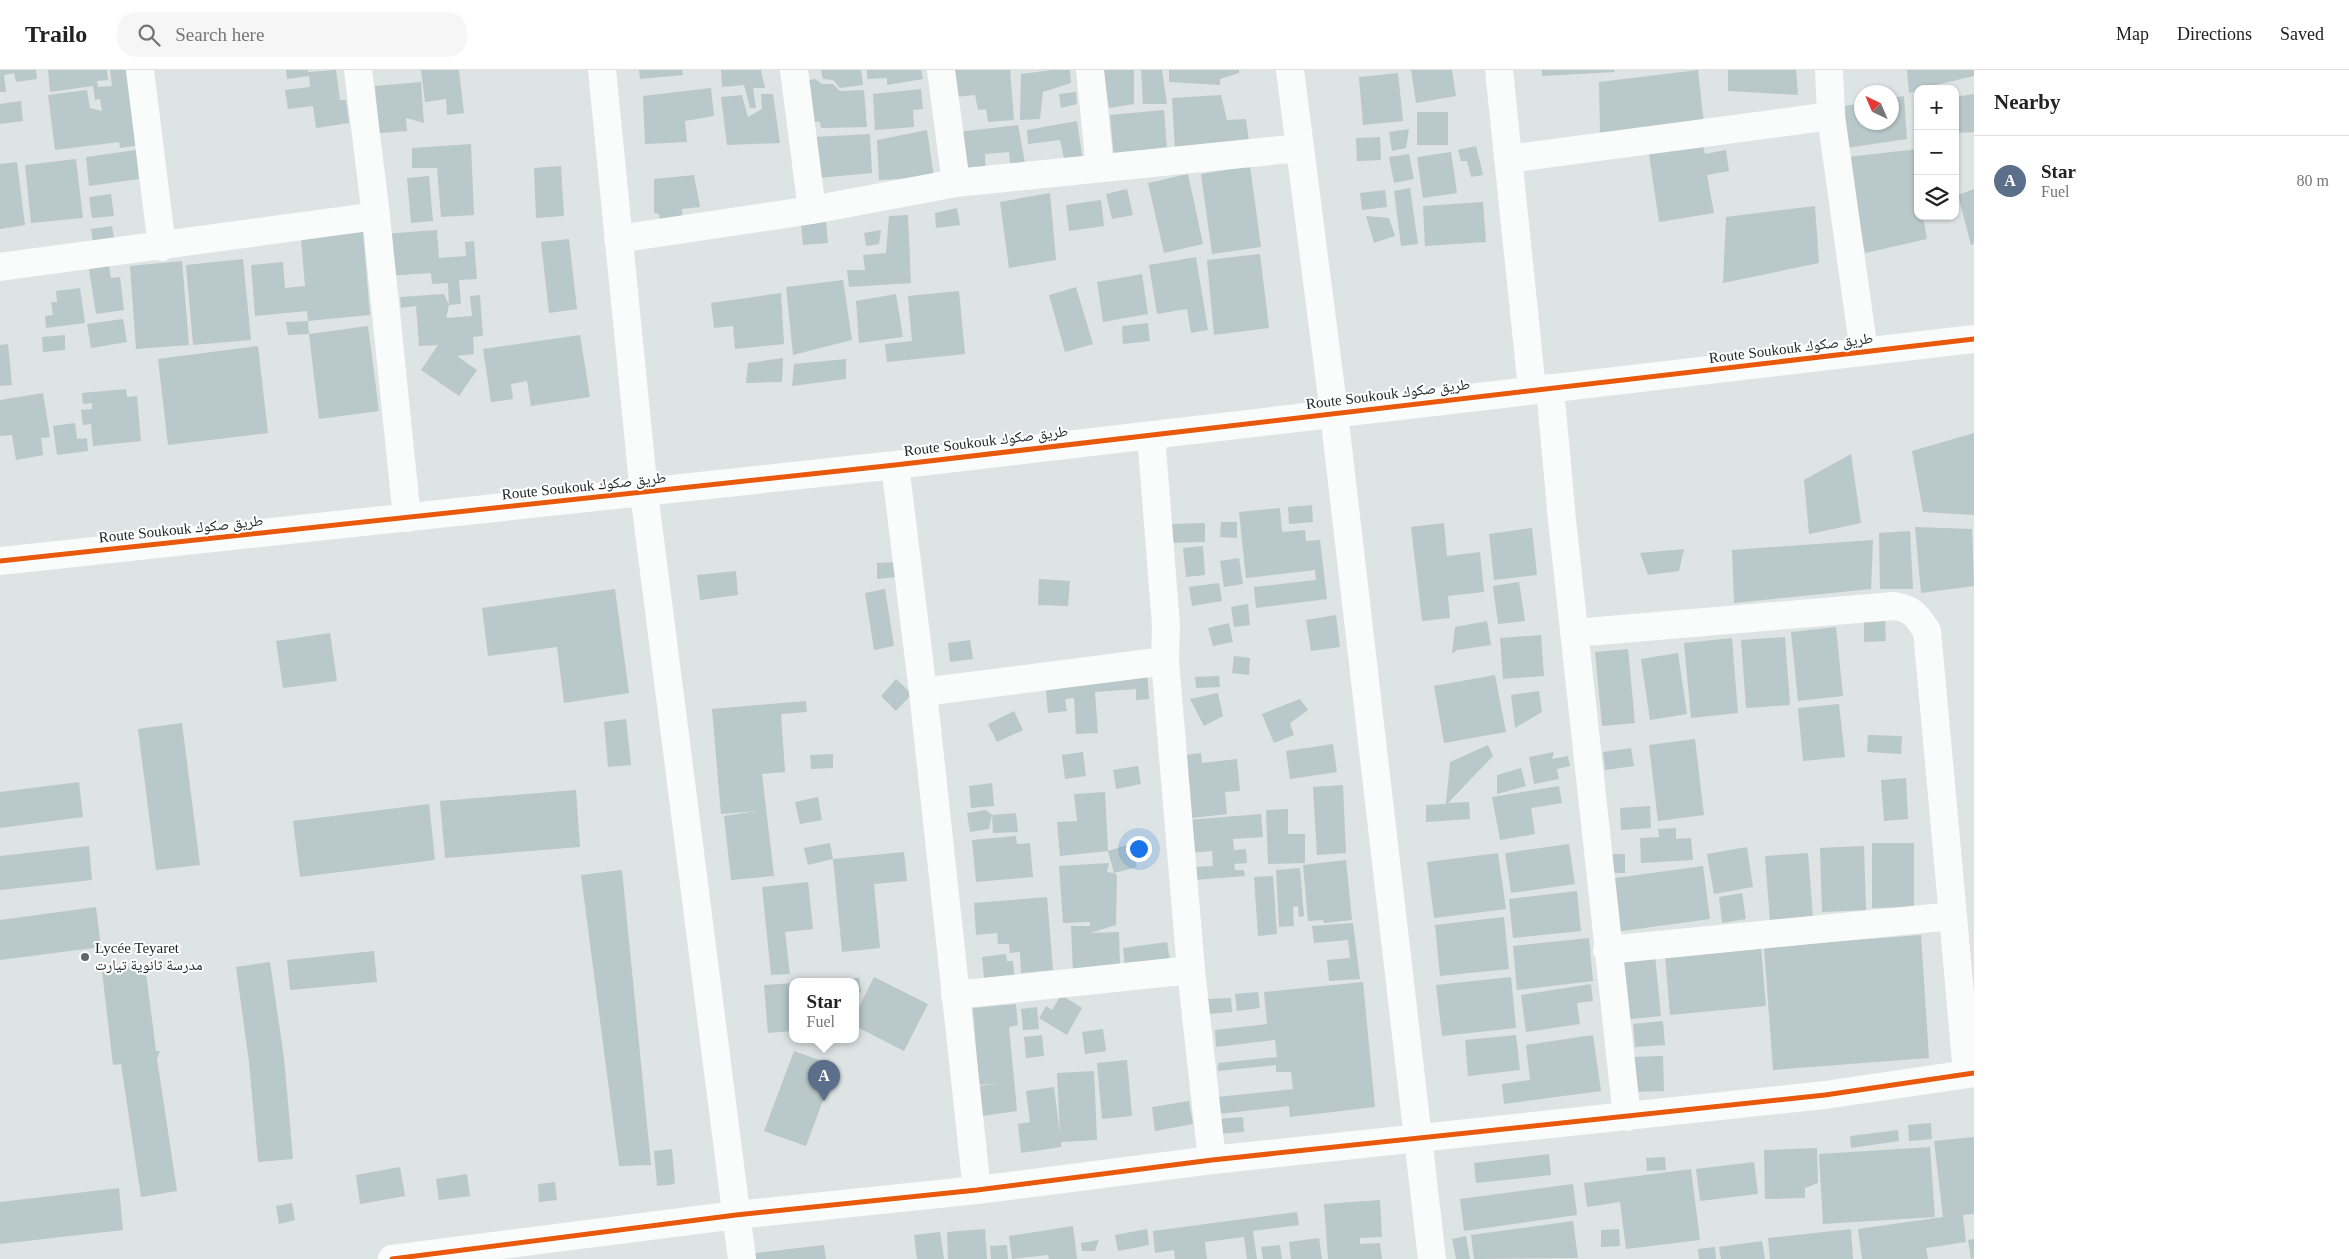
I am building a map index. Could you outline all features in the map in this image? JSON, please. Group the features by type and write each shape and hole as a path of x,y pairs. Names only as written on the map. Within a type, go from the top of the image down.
{"street":[{"path":"140,70 162,247"},
{"path":"358,70 376,216 406,518"},
{"path":"602,70 644,493 742,1259"},
{"path":"794,70 812,210"},
{"path":"941,70 956,182"},
{"path":"1090,70 1100,168"},
{"path":"1290,70 1334,413 1432,1259"},
{"path":"1499,70 1508,159 1574,634 1626,1117"},
{"path":"1829,70 1831,116 1864,352"},
{"path":"1508,159 1831,116"},
{"path":"618,240 812,210 956,182 1300,148"},
{"path":"0,267 162,247 376,216"},
{"name":"Route Soukouk طريق صكوك","path":"0,561 895,465 1974,339"},
{"path":"1151,434 1166,625 1165,661 1192,970 1212,1160"},
{"path":"895,465 923,692 977,1190"},
{"path":"392,1259 485,1253 736,1215 977,1190 1212,1160 1825,1096 1970,1073 1927,630 1912,612 1907,608 1894,606 1574,634"},
{"path":"923,692 1165,661"},
{"path":"1607,950 1954,916"},
{"path":"955,995 1192,970"}],"building":[{"path":"0,70 36,70 37,79 16,82 14,73 4,75 6,92 0,92"},
{"path":"48,70 107,70 108,80 97,81 98,87 112,86 110,70 131,70 141,145 120,148 119,142 55,150 48,95 87,90 90,108 102,111 100,99 95,100 93,86 50,92"},
{"path":"286,70 308,70 308,72 336,70 340,100 346,100 349,123 316,128 313,106 288,109 285,90 310,87 309,76 287,79"},
{"path":"421,70 459,70 464,113 447,115 446,99 425,102"},
{"path":"639,70 682,70 683,75 640,79"},
{"path":"721,70 761,70 765,88 753,88 756,108 750,108 744,85 722,87"},
{"path":"821,70 861,70 863,85 840,88 833,80 823,79"},
{"path":"867,70 921,70 923,79 887,85 887,78 867,79"},
{"path":"953,70 1010,70 1014,120 988,122 986,109 978,110 975,95 955,97"},
{"path":"1070,70 1071,83 1043,92 1040,119 1020,120 1021,74"},
{"path":"1103,70 1134,70 1134,104 1109,108"},
{"path":"1141,70 1162,70 1167,104 1143,104"},
{"path":"1169,70 1239,70 1239,73 1220,79 1220,85 1169,82"},
{"path":"1411,70 1452,70 1456,96 1416,103"},
{"path":"1542,70 1614,70 1615,72 1542,76"},
{"path":"1698,70 1704,124 1600,133 1599,82"},
{"path":"1728,70 1796,70 1798,95 1728,91"},
{"path":"1907,70 1974,70 1974,76 1935,85 1914,85 1914,92 1909,93"},
{"path":"1398,73 1403,121 1363,125 1359,77"},
{"path":"815,79 822,84 833,84 840,91 864,90 867,127 821,128 820,122 810,121 806,81"},
{"path":"421,82 424,123 406,118 407,131 379,133 375,86"},
{"path":"711,88 714,116 685,121 687,142 645,144 643,96"},
{"path":"921,89 923,109 913,110 914,127 875,130 873,94"},
{"path":"1076,92 1077,104 1061,108 1059,94"},
{"path":"761,94 773,94 780,143 727,145 721,97 742,95 748,117 762,109"},
{"path":"1974,94 1974,132 1959,133 1959,96"},
{"path":"1221,95 1227,120 1246,119 1249,142 1175,150 1172,98"},
{"path":"1904,96 1907,139 1846,148 1845,106 1854,104 1854,130 1899,130 1899,97"},
{"path":"21,101 23,121 0,124 0,104"},
{"path":"1164,110 1167,151 1114,159 1110,115"},
{"path":"1417,112 1448,112 1448,145 1417,145"},
{"path":"1077,121 1083,162 1065,163 1060,140 1028,144 1027,130"},
{"path":"1018,125 1026,168 1011,171 1009,152 985,154 986,177 964,178 958,132"},
{"path":"1409,129 1406,148 1392,151 1389,132"},
{"path":"927,130 934,177 879,180 877,140"},
{"path":"870,134 872,173 818,178 814,137"},
{"path":"1380,137 1381,160 1357,161 1356,138"},
{"path":"471,144 474,215 441,217 437,168 412,168 412,148"},
{"path":"1476,146 1483,175 1471,177 1467,161 1461,161 1458,150"},
{"path":"1703,146 1705,154 1726,150 1729,171 1707,175 1714,213 1659,222 1649,154"},
{"path":"1914,149 1914,220 1924,220 1927,239 1865,253 1847,157"},
{"path":"136,150 139,179 89,186 86,157"},
{"path":"1451,152 1457,193 1423,198 1417,157"},
{"path":"1409,154 1414,179 1394,183 1389,157"},
{"path":"76,159 83,218 31,223 25,165"},
{"path":"17,162 25,225 0,229 0,164"},
{"path":"561,166 564,216 536,218 534,168"},
{"path":"1250,166 1261,247 1212,254 1201,174"},
{"path":"1188,174 1203,244 1164,253 1148,183"},
{"path":"694,175 700,207 682,209 683,222 660,225 659,214 654,213 654,179"},
{"path":"429,176 433,221 411,223 407,178"},
{"path":"1410,188 1418,244 1401,246 1394,191"},
{"path":"1127,189 1133,215 1112,219 1106,194"},
{"path":"1974,189 1974,244 1971,245 1959,199 1959,195"},
{"path":"1385,190 1387,207 1362,210 1360,193"},
{"path":"1050,193 1056,260 1009,268 1000,202"},
{"path":"111,194 114,216 92,218 89,197"},
{"path":"1101,200 1104,226 1069,231 1066,205"},
{"path":"1483,202 1486,242 1425,246 1423,206"},
{"path":"1815,206 1819,263 1723,283 1726,217"},
{"path":"957,208 960,225 936,228 935,213"},
{"path":"908,215 911,283 849,287 847,270 865,270 863,255 886,253 889,216"},
{"path":"1366,216 1389,218 1395,236 1374,243"},
{"path":"826,222 828,243 803,245 801,224"},
{"path":"112,226 114,238 93,242 91,229"},
{"path":"437,230 439,258 466,256 465,242 474,241 477,279 459,280 461,304 449,305 448,283 432,284 431,273 386,276 383,234"},
{"path":"881,230 879,244 866,246 864,233"},
{"path":"363,232 370,315 308,321 307,311 255,316 251,265 283,262 285,288 305,286 301,238"},
{"path":"569,239 577,309 549,313 541,242"},
{"path":"1260,254 1269,328 1214,335 1207,260"},
{"path":"1196,257 1208,330 1191,333 1187,309 1157,314 1149,265"},
{"path":"243,259 251,340 193,345 186,265"},
{"path":"182,261 189,345 136,349 130,266"},
{"path":"109,266 111,278 120,277 124,310 96,314 89,269"},
{"path":"1142,274 1148,314 1103,322 1097,282"},
{"path":"843,280 852,340 793,355 786,287"},
{"path":"1076,287 1093,344 1065,352 1049,295"},
{"path":"80,288 85,323 46,328 45,316 53,315 51,302 57,302 56,291"},
{"path":"959,291 965,354 887,362 885,344 912,341 908,296"},
{"path":"781,293 784,344 735,349 733,326 714,328 711,303"},
{"path":"444,294 449,305 446,318 472,316 470,296 480,295 483,336 473,337 474,354 457,356 477,370 459,396 421,370 438,345 419,346 416,306 401,308 400,297"},
{"path":"896,294 903,337 859,343 856,301"},
{"path":"123,319 127,342 91,348 87,324"},
{"path":"308,321 309,334 288,335 286,322"},
{"path":"1148,323 1150,341 1123,344 1122,326"},
{"path":"368,326 379,411 319,419 309,334"},
{"path":"65,335 65,350 43,352 42,337"},
{"path":"580,335 590,397 531,406 527,381 511,384 513,399 491,402 483,349"},
{"path":"8,344 12,385 0,386 0,345"},
{"path":"258,346 268,433 168,445 158,359"},
{"path":"783,358 782,382 746,383 748,363"},
{"path":"846,359 846,379 792,386 794,364"},
{"path":"126,389 127,397 137,396 141,441 93,446 91,424 83,425 81,410 92,409 92,403 83,404 82,393"},
{"path":"43,393 50,437 41,438 43,455 16,460 12,435 0,436 0,400"},
{"path":"75,423 77,439 87,438 88,451 57,455 53,426"},
{"path":"1974,433 1974,515 1923,512 1912,451"},
{"path":"1851,454 1861,523 1809,534 1804,480"},
{"path":"1312,505 1313,522 1289,524 1288,507"},
{"path":"1280,508 1282,532 1305,530 1306,541 1320,540 1327,599 1256,608 1254,587 1316,580 1315,570 1246,578 1239,512"},
{"path":"1221,522 1237,522 1237,538 1220,537"},
{"path":"1205,523 1205,542 1169,543 1168,524"},
{"path":"1444,523 1447,556 1480,552 1484,592 1448,596 1450,618 1422,621 1411,527"},
{"path":"1915,527 1972,529 1974,586 1921,593"},
{"path":"1532,528 1537,575 1494,580 1489,534"},
{"path":"1910,531 1913,589 1880,589 1879,533"},
{"path":"1873,540 1871,589 1734,603 1732,550"},
{"path":"1203,546 1205,575 1186,577 1183,548"},
{"path":"1684,549 1679,571 1648,575 1640,553"},
{"path":"1239,558 1243,584 1224,587 1220,561"},
{"path":"896,562 897,577 877,579 877,563"},
{"path":"736,571 738,595 700,600 697,575"},
{"path":"1039,579 1070,581 1068,606 1038,605"},
{"path":"1519,582 1525,621 1498,624 1493,586"},
{"path":"1219,583 1222,601 1192,606 1189,587"},
{"path":"615,589 629,693 564,703 557,647 488,656 482,608"},
{"path":"885,589 894,646 874,650 865,593"},
{"path":"1248,604 1250,625 1234,627 1231,607"},
{"path":"1336,615 1340,647 1311,651 1306,620"},
{"path":"1487,621 1491,645 1457,650 1452,654 1455,627"},
{"path":"1885,621 1886,641 1864,642 1864,622"},
{"path":"1229,623 1233,642 1213,646 1208,628"},
{"path":"1836,627 1843,696 1798,701 1791,632"},
{"path":"330,633 337,681 283,688 276,641"},
{"path":"1541,635 1544,676 1503,679 1500,638"},
{"path":"1785,637 1790,705 1746,708 1741,640"},
{"path":"1732,638 1738,713 1691,718 1684,643"},
{"path":"970,640 973,659 950,662 948,643"},
{"path":"1628,649 1635,723 1602,726 1595,652"},
{"path":"1678,653 1687,714 1650,720 1641,659"},
{"path":"1234,656 1250,658 1249,675 1232,673"},
{"path":"1147,672 1149,699 1136,700 1136,689 1095,692 1098,733 1076,734 1074,698 1065,699 1067,711 1048,713 1045,680"},
{"path":"1495,675 1506,732 1444,743 1434,686"},
{"path":"1219,676 1220,687 1196,688 1195,677"},
{"path":"896,679 912,694 896,711 881,696"},
{"path":"1539,691 1542,712 1515,728 1511,695"},
{"path":"1218,693 1223,716 1204,726 1190,699"},
{"path":"1300,699 1308,710 1290,723 1294,735 1274,743 1262,714"},
{"path":"806,701 807,712 781,714 785,772 762,774 774,876 731,880 724,816 758,811 721,814 712,709"},
{"path":"1839,704 1845,757 1803,761 1798,708"},
{"path":"1014,711 1023,730 997,742 988,724"},
{"path":"626,719 631,765 608,767 604,722"},
{"path":"182,723 200,865 156,870 138,729"},
{"path":"1868,735 1902,736 1901,754 1867,752"},
{"path":"1695,739 1704,815 1658,821 1649,745"},
{"path":"1333,744 1337,772 1290,779 1286,751"},
{"path":"1488,745 1493,756 1448,803 1469,802 1470,819 1426,822 1426,805 1446,804 1450,762"},
{"path":"1631,748 1634,766 1605,770 1603,752"},
{"path":"1083,752 1086,776 1065,779 1062,755"},
{"path":"1554,752 1552,759 1568,756 1570,766 1557,769 1559,779 1534,784 1529,757"},
{"path":"1201,753 1202,763 1237,759 1240,791 1225,792 1227,814 1183,819 1177,756"},
{"path":"833,754 833,768 811,769 810,755"},
{"path":"1138,766 1141,784 1116,789 1113,770"},
{"path":"1521,768 1526,786 1497,794 1497,775"},
{"path":"1906,778 1908,819 1884,821 1881,780"},
{"path":"79,782 83,817 0,828 0,792"},
{"path":"992,783 994,806 971,808 969,786"},
{"path":"1343,785 1346,853 1317,855 1313,787"},
{"path":"1559,786 1562,803 1531,808 1535,834 1500,840 1492,797"},
{"path":"576,790 580,847 445,858 440,801"},
{"path":"1105,792 1108,851 1060,856 1057,822 1077,821 1074,794"},
{"path":"818,797 822,820 800,824 795,802"},
{"path":"429,804 435,860 300,877 293,821"},
{"path":"1650,806 1651,828 1621,830 1620,808"},
{"path":"1288,809 1288,834 1305,834 1305,863 1268,864 1266,810"},
{"path":"986,810 992,815 989,829 970,832 967,813"},
{"path":"1016,813 1018,832 993,833 992,815"},
{"path":"1261,814 1263,837 1233,839 1234,850 1246,849 1247,863 1234,864 1235,870 1244,870 1245,876 1195,880 1194,867 1213,866 1212,851 1189,853 1187,820"},
{"path":"1676,828 1676,839 1691,838 1693,860 1641,863 1640,838 1659,837 1658,829"},
{"path":"1016,836 1017,844 1030,843 1033,877 976,882 972,840"},
{"path":"830,843 833,859 808,865 804,848"},
{"path":"1872,843 1914,843 1914,907 1872,908"},
{"path":"1130,844 1137,867 1114,873 1108,851"},
{"path":"1569,844 1575,884 1511,893 1505,853"},
{"path":"89,846 92,880 0,890 0,856"},
{"path":"1864,846 1866,910 1822,912 1820,848"},
{"path":"1747,847 1753,887 1714,894 1707,854"},
{"path":"904,852 907,881 874,884 880,948 842,952 833,859"},
{"path":"1498,853 1506,909 1434,918 1427,862"},
{"path":"1808,853 1813,918 1770,922 1765,856"},
{"path":"1607,854 1625,854 1625,873 1608,873"},
{"path":"1346,860 1352,920 1324,923 1323,920 1308,921 1303,865"},
{"path":"1109,863 1107,872 1117,875 1116,925 1090,933 1119,932 1120,969 1073,972 1071,926 1090,926 1090,922 1063,923 1059,866"},
{"path":"1703,866 1710,919 1615,932 1608,879"},
{"path":"1300,868 1304,916 1299,917 1298,906 1293,907 1294,926 1279,927 1276,870"},
{"path":"622,870 651,1165 619,1166 581,875"},
{"path":"1273,876 1277,934 1258,936 1254,877"},
{"path":"808,882 813,929 785,932 790,974 771,975 762,887"},
{"path":"1577,891 1581,931 1513,938 1509,899"},
{"path":"1742,893 1746,919 1722,923 1719,897"},
{"path":"1047,897 1053,970 1021,973 1020,952 1010,953 1009,944 998,944 997,933 976,935 974,903"},
{"path":"96,907 101,947 0,960 0,920"},
{"path":"1504,917 1509,969 1440,976 1435,925"},
{"path":"1353,923 1360,979 1329,981 1327,960 1350,958 1348,940 1314,943 1312,926"},
{"path":"1921,935 1929,1058 1773,1070 1764,947"},
{"path":"1589,938 1593,981 1517,990 1513,946"},
{"path":"1167,942 1170,961 1125,967 1123,948"},
{"path":"1761,948 1766,1006 1670,1015 1665,956"},
{"path":"374,951 377,982 290,990 287,960"},
{"path":"1006,954 1007,961 1013,961 1015,983 985,987 982,957"},
{"path":"1655,955 1661,1016 1622,1020 1616,959"},
{"path":"270,962 284,1058 293,1159 258,1162 249,1062 236,967"},
{"path":"145,965 156,1051 160,1051 157,1059 177,1191 141,1197 121,1064 113,1065 102,971"},
{"path":"874,977 928,1004 904,1051 859,1028 859,1007"},
{"path":"1511,977 1516,1028 1442,1036 1436,985"},
{"path":"1363,982 1375,1107 1290,1117 1289,1106 1219,1114 1217,1097 1293,1089 1291,1072 1276,1072 1276,1065 1218,1071 1218,1063 1277,1057 1275,1040 1216,1047 1215,1030 1267,1024 1264,992"},
{"path":"789,983 789,1031 768,1033 764,985"},
{"path":"1591,984 1593,1001 1577,1003 1580,1024 1526,1032 1521,995"},
{"path":"1258,992 1260,1008 1237,1011 1235,994"},
{"path":"1061,995 1082,1008 1067,1035 1039,1018 1046,1006 1052,1010"},
{"path":"1231,998 1232,1012 1208,1014 1207,999"},
{"path":"1016,1004 1018,1025 1009,1027 1017,1111 975,1117 972,1087 1000,1083 979,1085 973,1008"},
{"path":"1037,1007 1039,1029 1023,1030 1021,1009"},
{"path":"1663,1021 1665,1045 1635,1047 1633,1024"},
{"path":"1103,1029 1106,1051 1085,1054 1082,1032"},
{"path":"1042,1035 1044,1056 1026,1058 1024,1037"},
{"path":"1516,1035 1520,1070 1468,1076 1465,1040"},
{"path":"1593,1035 1601,1091 1504,1104 1502,1084 1530,1080 1526,1045"},
{"path":"794,1051 836,1066 806,1146 764,1131"},
{"path":"1663,1056 1664,1091 1631,1092 1630,1057"},
{"path":"1127,1060 1132,1116 1102,1119 1097,1063"},
{"path":"1094,1071 1097,1140 1061,1142 1061,1147 1021,1153 1018,1124 1030,1122 1026,1091 1054,1087 1060,1135 1057,1073"},
{"path":"1189,1101 1193,1124 1155,1131 1152,1107"},
{"path":"1243,1117 1244,1132 1218,1134 1217,1119"},
{"path":"1931,1123 1932,1139 1909,1141 1908,1125"},
{"path":"1898,1130 1899,1141 1851,1148 1850,1136"},
{"path":"1974,1137 1974,1214 1963,1215 1966,1242 1926,1248 1928,1259 1862,1259 1858,1229 1943,1217 1934,1141"},
{"path":"1930,1147 1935,1217 1823,1224 1819,1154"},
{"path":"1817,1148 1818,1183 1805,1188 1805,1198 1765,1199 1764,1150"},
{"path":"672,1149 675,1184 657,1186 654,1151"},
{"path":"1549,1154 1551,1175 1476,1183 1474,1163"},
{"path":"1665,1157 1666,1170 1647,1171 1646,1158"},
{"path":"1754,1162 1758,1194 1700,1201 1696,1169"},
{"path":"400,1167 405,1196 360,1204 356,1175"},
{"path":"1691,1169 1700,1240 1626,1249 1620,1202 1587,1207 1584,1183"},
{"path":"467,1174 470,1196 439,1200 436,1179"},
{"path":"555,1182 557,1200 539,1202 538,1184"},
{"path":"1573,1184 1577,1215 1464,1231 1460,1199"},
{"path":"119,1188 123,1230 0,1244 0,1202"},
{"path":"1380,1200 1382,1237 1360,1238 1360,1244 1380,1243 1382,1259 1328,1259 1324,1204"},
{"path":"292,1203 295,1220 279,1224 276,1206"},
{"path":"1297,1212 1299,1225 1253,1231 1257,1259 1247,1259 1244,1237 1205,1242 1207,1259 1175,1259 1174,1250 1155,1253 1153,1231"},
{"path":"1573,1221 1578,1258 1474,1259 1471,1235"},
{"path":"1073,1226 1077,1259 1049,1259 1048,1255 1012,1259 1009,1236"},
{"path":"985,1229 987,1259 948,1259 947,1232"},
{"path":"1147,1229 1149,1245 1118,1251 1115,1235"},
{"path":"1619,1229 1620,1246 1601,1247 1601,1230"},
{"path":"1851,1229 1853,1259 1770,1259 1768,1238"},
{"path":"940,1232 944,1259 917,1259 914,1235"},
{"path":"1466,1236 1470,1259 1456,1259 1452,1239"},
{"path":"1319,1238 1322,1259 1291,1259 1289,1242"},
{"path":"1974,1239 1974,1258 1971,1259 1968,1240"},
{"path":"1099,1240 1095,1251 1082,1251 1081,1243"},
{"path":"1762,1241 1765,1259 1721,1259 1719,1247"},
{"path":"824,1245 826,1259 749,1259 748,1254"},
{"path":"1007,1245 1008,1259 991,1259 990,1246"},
{"path":"1280,1245 1282,1259 1263,1259 1261,1247"},
{"path":"1715,1247 1716,1259 1699,1259 1698,1249"}],"cycle path":[{"path":"0,561 895,465 1974,339"},
{"path":"392,1259 736,1215 977,1190 1212,1160 1825,1095 1974,1073"}],"place":[{"name":"Lycée Teyaret مدرسة ثانوية تيارت","path":"85,957"},
{"name":"Star","path":"824,1101"}]}
